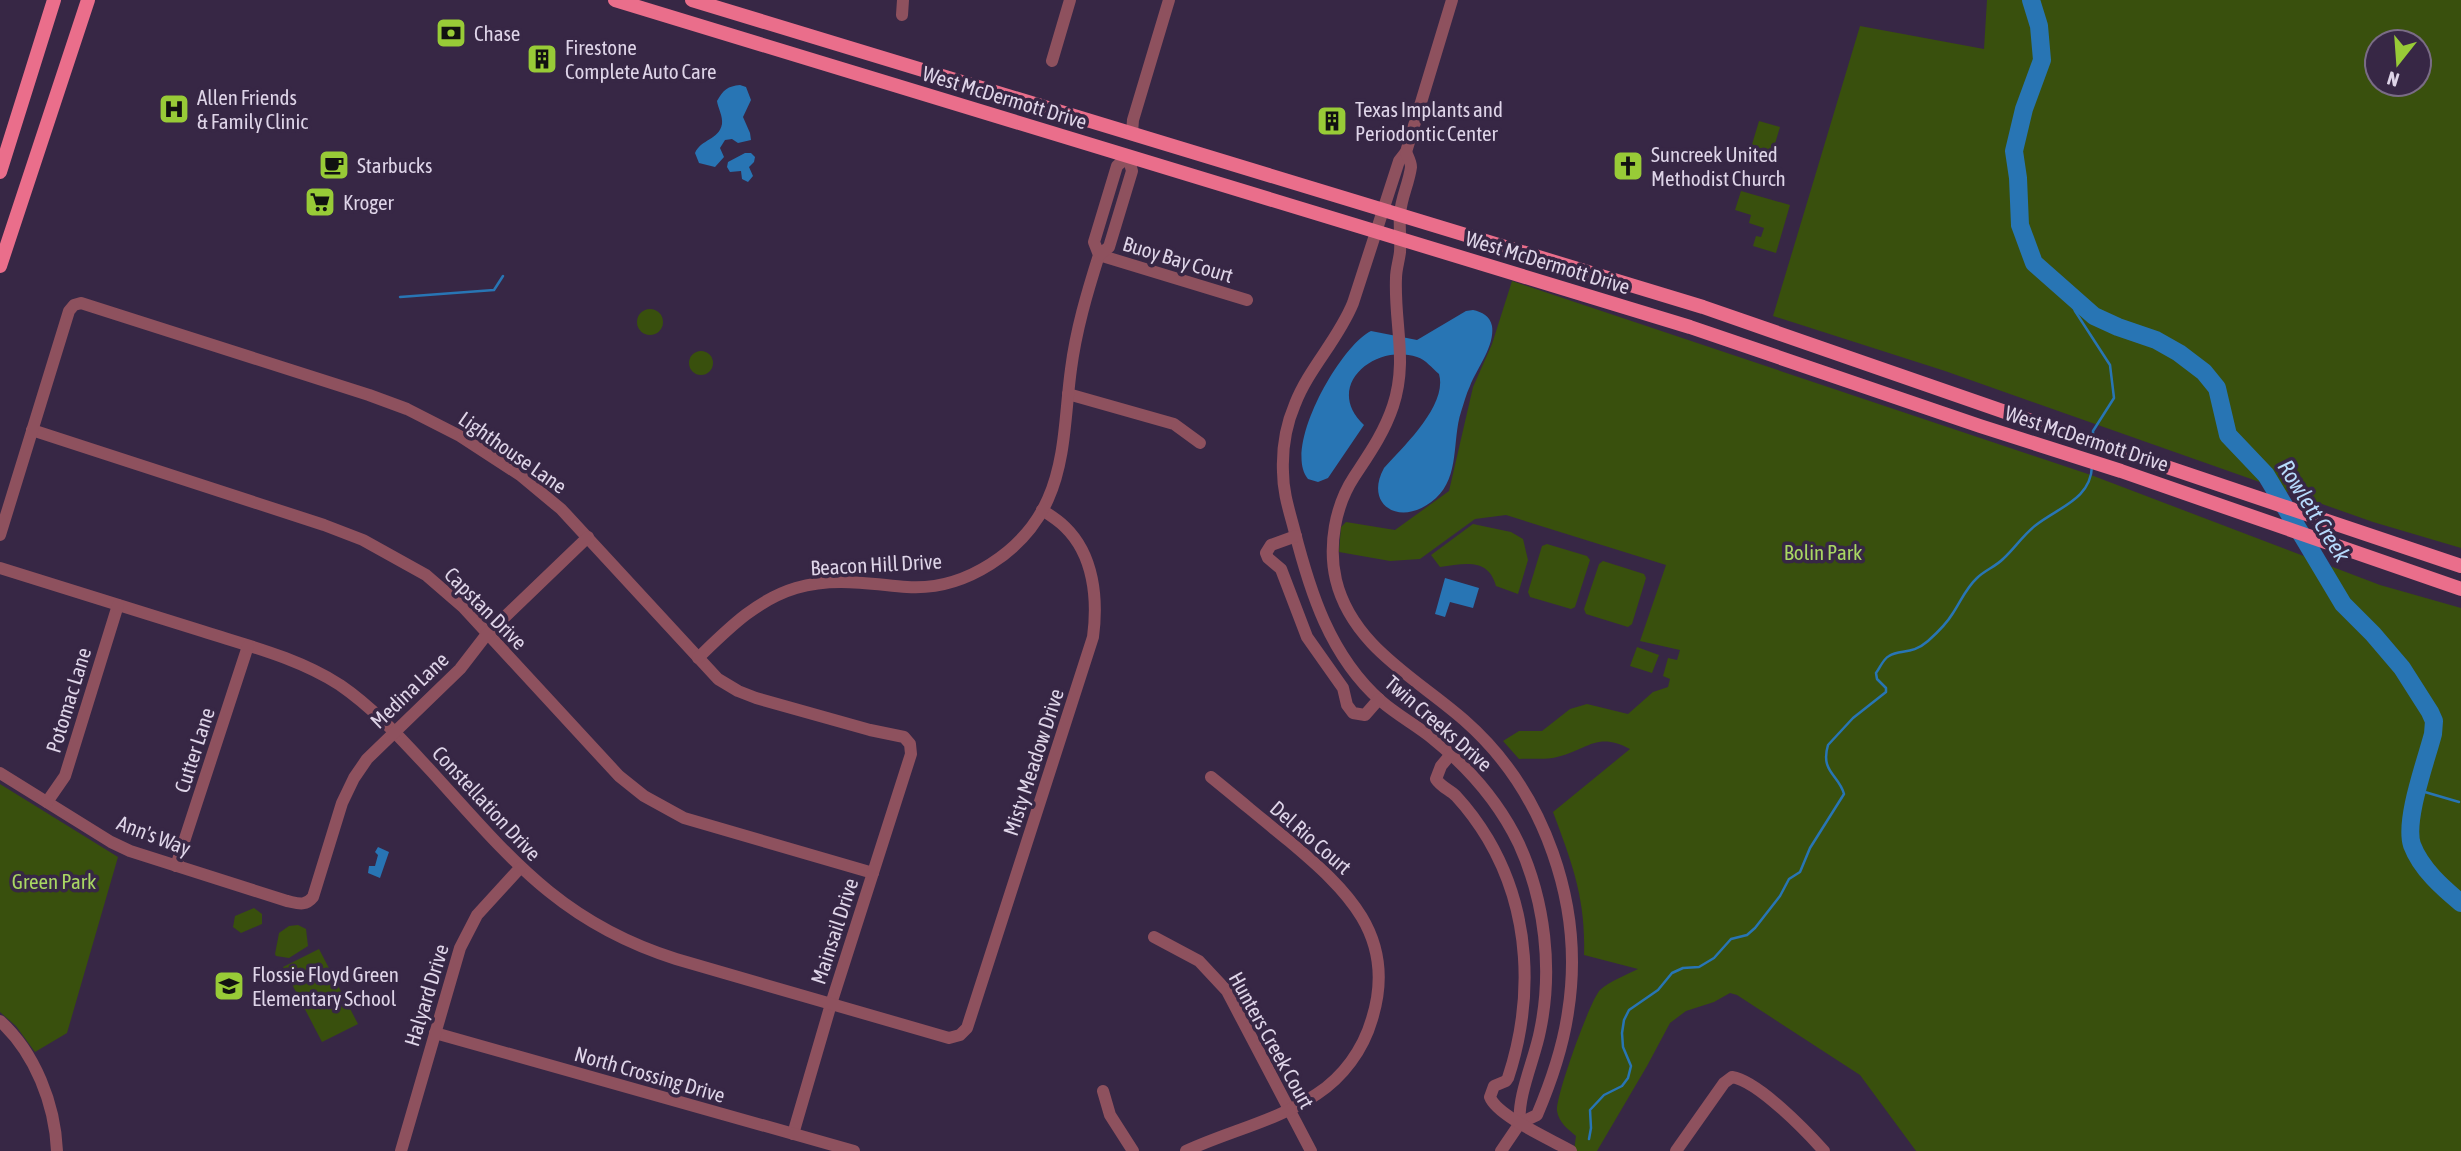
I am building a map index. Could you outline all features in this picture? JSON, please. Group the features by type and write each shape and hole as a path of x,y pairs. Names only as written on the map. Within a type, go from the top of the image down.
{"main road":[{"path":"0,172 54,0"},
{"path":"0,266 88,0"},
{"name":"West McDermott Drive","path":"615,0 1690,327 1980,426 2051,447 2461,589"},
{"name":"West McDermott Drive","path":"692,0 1703,307 2461,566"},
{"path":"1128,156 1132,133"}],"street":[{"path":"902,15 903,0"},
{"path":"1052,61 1070,0"},
{"path":"1132,133 1133,120 1169,0"},
{"path":"1406,152 1452,0"},
{"name":"Twin Creeks Drive","path":"1406,152 1399,161 1348,315 1300,391 1287,429 1283,482 1303,568 1322,621 1342,654 1379,699 1451,754 1488,793 1519,845 1541,912 1546,950 1546,999 1537,1043 1518,1108 1520,1123"},
{"name":"Twin Creeks Drive","path":"1406,152 1411,165 1401,199 1396,278 1401,365 1396,396 1388,421 1348,486 1338,512 1333,541 1334,569 1344,604 1356,627 1383,654 1487,743 1522,790 1543,828 1555,860 1570,935 1572,979 1568,1014 1550,1080 1537,1115 1520,1123 1501,1151"},
{"name":"Beacon Hill Drive","path":"698,658 743,616 764,602 796,588 829,582 925,586 943,583 974,573 1006,552 1033,524 1055,481 1076,335 1099,255 1094,242 1117,166 1128,156"},
{"name":"Buoy Bay Court","path":"1099,255 1247,300"},
{"name":"Lighthouse Lane","path":"32,430 69,311 74,305 85,304 407,409 460,436 520,475 561,509 718,679 738,691 870,730 899,735 908,740"},
{"path":"1068,394 1174,424 1200,443"},
{"path":"0,535 32,430"},
{"name":"Capstan Drive","path":"32,430 311,520 363,540 426,575 463,607 619,776 644,796 684,818 873,873"},
{"name":"Misty Meadow Drive","path":"960,1035 967,1027 1093,637 1097,610 1089,566 1079,544 1065,527 1042,510"},
{"path":"1296,536 1271,545 1266,553 1284,575 1307,637 1343,688 1347,705 1353,713 1365,715 1379,699"},
{"name":"Medina Lane","path":"307,903 313,897 342,803 367,759 460,669 488,634 588,537"},
{"name":"Constellation Drive","path":"0,568 248,646 317,672 366,705 394,731 520,868 583,918 651,951 944,1037 960,1035"},
{"name":"Potomac Lane","path":"47,802 65,776 118,605"},
{"name":"Cutter Lane","path":"176,866 248,646"},
{"name":"Mainsail Drive","path":"793,1134 831,1004 911,754 908,740"},
{"path":"1451,754 1441,766 1436,779 1455,795 1488,839 1510,889 1519,919 1525,964 1521,1026 1508,1078 1494,1086 1490,1097 1497,1108 1571,1151"},
{"name":"Ann's Way","path":"0,773 130,851 287,901 307,903"},
{"name":"Del Rio Court","path":"1186,1151 1289,1110 1316,1095 1333,1081 1351,1062 1364,1040 1374,1015 1378,992 1374,947 1361,913 1336,881 1211,777"},
{"name":"Halyard Drive","path":"401,1151 468,930 483,908 520,868"},
{"name":"Hunters Creek Court","path":"1154,937 1199,961 1227,991 1311,1151"},
{"path":"0,1021 15,1037 40,1078 50,1104 57,1151"},
{"name":"North Crossing Drive","path":"435,1032 854,1151"},
{"path":"1676,1151 1726,1080 1736,1077 1784,1111 1824,1151"},
{"path":"1103,1091 1110,1115 1133,1151"}],"green space":[{"path":"1987,0 2461,0 2461,548 2373,522 1945,371 1773,316 1860,26 1984,49"},
{"path":"1759,121 1780,127 1771,157 1750,151"},
{"path":"1741,191 1790,205 1776,253 1753,246 1756,236 1761,237 1764,228 1749,223 1751,215 1735,210"},
{"name":"Bolin Park","path":"1512,281 2091,475 2380,585 2461,608 2461,1151 1916,1151 1860,1075 1730,993 1714,1002 1686,1011 1670,1023 1597,1151 1574,1151 1576,1136 1562,1122 1557,1111 1561,1088 1574,1049 1600,990 1638,969 1584,955 1580,899 1572,865 1553,812 1630,749 1619,744 1600,742 1557,757 1519,759 1503,741 1519,731 1542,731 1570,709 1587,704 1628,714 1653,692 1668,687 1670,679 1663,676 1668,658 1677,660 1680,650 1640,641 1666,565 1506,515 1475,519 1420,559 1390,561 1339,552 1341,527 1346,522 1395,530 1449,491 1473,387 1492,344"},
{"path":"650,309 659,313 663,322 659,331 650,335 641,331 637,322 641,313"},
{"path":"701,351 712,358 713,363 706,374 701,375 690,368 689,363 696,352"},
{"path":"1473,524 1511,532 1523,539 1528,560 1518,594 1496,586 1487,570 1481,566 1466,564 1440,567 1431,555"},
{"path":"1547,544 1587,556 1590,560 1575,607 1571,609 1530,597 1528,592 1542,546"},
{"path":"1603,561 1644,574 1646,578 1632,624 1628,627 1586,614 1584,609 1599,564"},
{"path":"1637,647 1659,655 1652,673 1630,666"},
{"name":"Green Park","path":"0,784 118,857 67,1033 35,1052 16,1026 0,1012"},
{"path":"254,908 262,914 262,924 241,933 233,927 235,916"},
{"path":"298,925 306,929 308,946 289,958 276,956 279,933 289,926"},
{"path":"319,949 358,1024 322,1042 283,967"}],"water":[{"path":"740,85 746,87 751,100 743,117 751,140 738,143 732,139 725,140 720,148 724,157 715,167 699,163 695,153 717,133 722,124 717,101 726,89"},
{"path":"745,153 751,153 755,157 749,167 753,176 748,182 742,179 741,171 730,172 727,167 728,162"},
{"path":"1466,311 1482,313 1489,320 1492,326 1491,341 1461,412 1449,479 1436,498 1411,512 1399,512 1389,509 1378,493 1384,468 1431,412 1440,386 1439,374 1426,362 1401,354 1385,356 1371,362 1359,372 1351,383 1349,396 1353,411 1364,425 1328,478 1318,482 1308,479 1302,464 1308,423 1331,376 1358,340 1371,331 1417,340"},
{"path":"1445,578 1479,588 1473,608 1450,602 1445,617 1435,614"},
{"path":"378,847 389,852 380,878 368,873 369,866 375,866 378,855 375,852"}],"waterway":[{"name":"Rowlett Creek","path":"2031,0 2039,26 2042,60 2024,109 2014,151 2020,225 2034,263 2094,316 2156,340 2179,353 2204,372 2217,388 2228,435 2266,475 2343,604 2402,668 2430,712 2434,721 2433,734 2413,806 2410,834 2416,854 2427,870 2461,903"},
{"path":"400,297 494,290 503,276"},
{"path":"2065,289 2075,311 2110,365 2114,398 2093,431 2093,438"},
{"path":"1589,1139 1590,1110 1604,1095 1622,1086 1628,1078 1631,1066 1623,1047 1622,1033 1629,1010 1658,990 1672,973 1683,968 1699,967 1714,958 1731,939 1747,935 1780,896 1789,879 1800,872 1810,848 1844,794 1826,761 1828,745 1853,718 1886,692 1876,673 1883,661 1893,654 1917,648 1931,638 1948,620 1977,578 2000,562 2036,525 2080,494 2086,487 2092,466"},
{"path":"2418,790 2459,802"}],"place":[{"name":"Chase","path":"451,33"},
{"name":"Firestone Complete Auto Care","path":"542,59"},
{"name":"Allen Friends & Family Clinic","path":"174,109"},
{"name":"Texas Implants and Periodontic Center","path":"1332,121"},
{"name":"Starbucks","path":"334,165"},
{"name":"Suncreek United Methodist Church","path":"1628,166"},
{"name":"Kroger","path":"320,202"},
{"name":"Flossie Floyd Green Elementary School","path":"229,986"}]}
